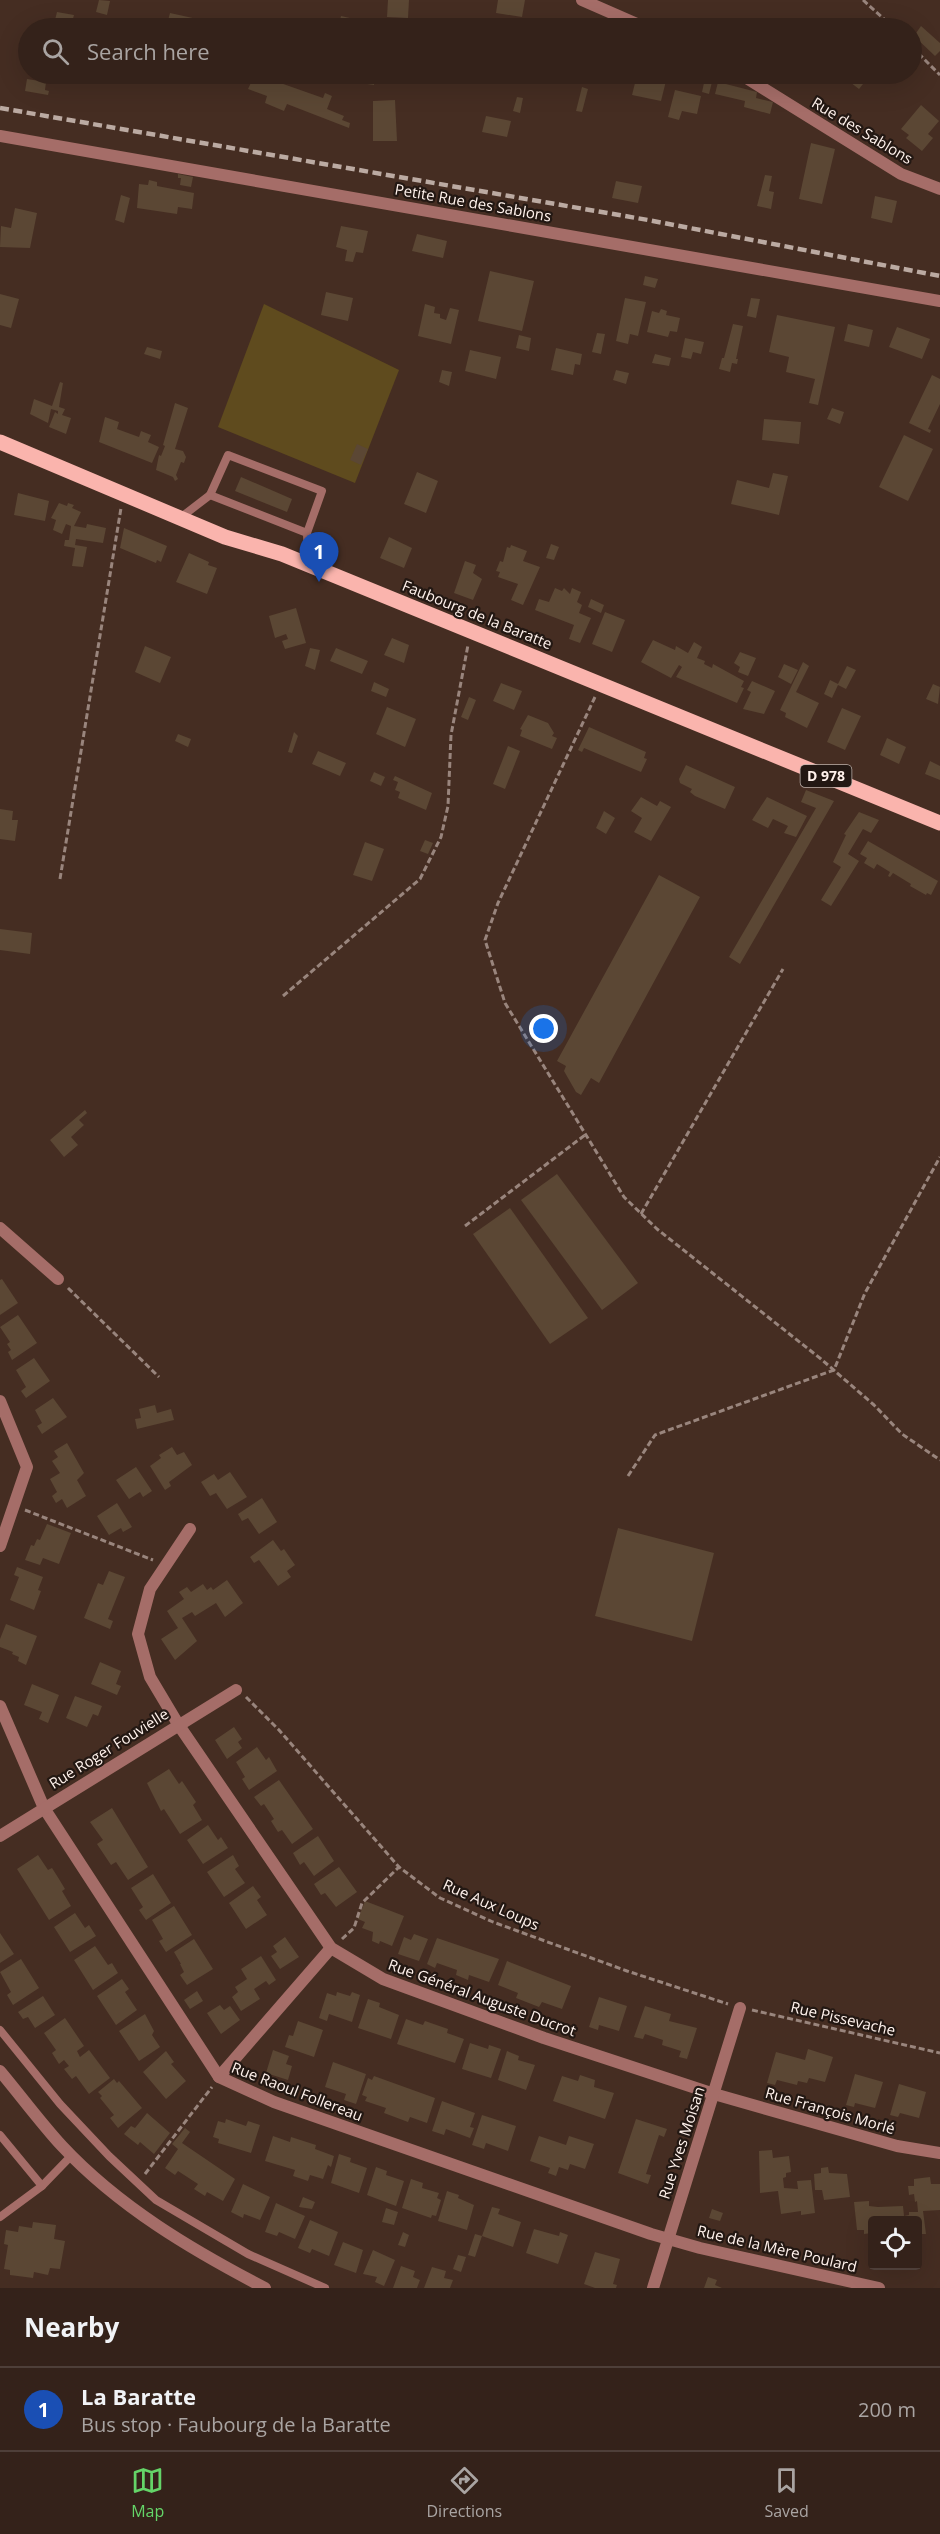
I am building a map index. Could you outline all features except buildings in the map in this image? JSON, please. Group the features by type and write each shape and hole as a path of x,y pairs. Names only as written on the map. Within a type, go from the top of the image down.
{"main road":[{"name":"Faubourg de la Baratte","path":"0,442 225,537 282,554 940,823"}],"street":[{"path":"582,0 623,18"},
{"name":"Rue des Sablons","path":"756,84 901,174 940,189"},
{"name":"Petite Rue des Sablons","path":"0,135 940,302"},
{"path":"0,1228 58,1279"},
{"path":"0,1401 27,1467 0,1546"},
{"name":"Rue Général Auguste Ducrot","path":"190,1529 150,1589 138,1635 150,1677 178,1724 331,1948 383,1979 544,2038 714,2094"},
{"name":"Rue Roger Fouvielle","path":"0,1836 236,1690"},
{"name":"Rue Raoul Follereau","path":"0,1706 44,1808 219,2077 274,2102 668,2239"},
{"path":"219,2077 331,1948"},
{"name":"Rue Yves Moisan","path":"653,2288 740,2008"},
{"path":"0,2071 72,2155 123,2201 175,2239 265,2288"},
{"name":"Rue François Morlé","path":"714,2094 897,2146 940,2153"},
{"name":"Rue de la Mère Poulard","path":"668,2239 879,2288"}],"lane":[{"path":"180,518 210,495 228,454 322,491 307,532 308,565"},
{"path":"210,495 307,532"},
{"path":"0,2030 60,2104 109,2156 156,2200 248,2254 325,2288"},
{"path":"0,2135 42,2186"},
{"path":"0,2217 42,2186 72,2155"}],"path":[{"path":"863,0 883,18"},
{"path":"922,57 940,75"},
{"path":"60,879 123,494"},
{"path":"283,996 420,879 432,857 441,837 448,806 451,735 471,631"},
{"path":"601,684 498,903 485,940 505,1003 624,1197 657,1229 834,1370 874,1405 902,1434 940,1460"},
{"path":"641,1214 783,969"},
{"path":"465,1226 585,1135"},
{"path":"628,1476 655,1435 834,1370 865,1293 940,1157"},
{"path":"58,1279 159,1377"},
{"path":"15,1507 166,1565"},
{"name":"Rue Aux Loups","path":"236,1690 279,1730 399,1867 440,1898 494,1922 627,1971 740,2008"},
{"path":"331,1948 354,1928 362,1903 399,1867"},
{"name":"Rue Pissevache","path":"740,2008 940,2053"},
{"path":"138,2183 219,2077"}],"shaded area":[{"path":"264,304 399,370 355,483 218,427"}],"railway":[{"path":"0,108 648,220 940,276"}],"place":[{"name":"La Baratte","path":"319,582"}]}
